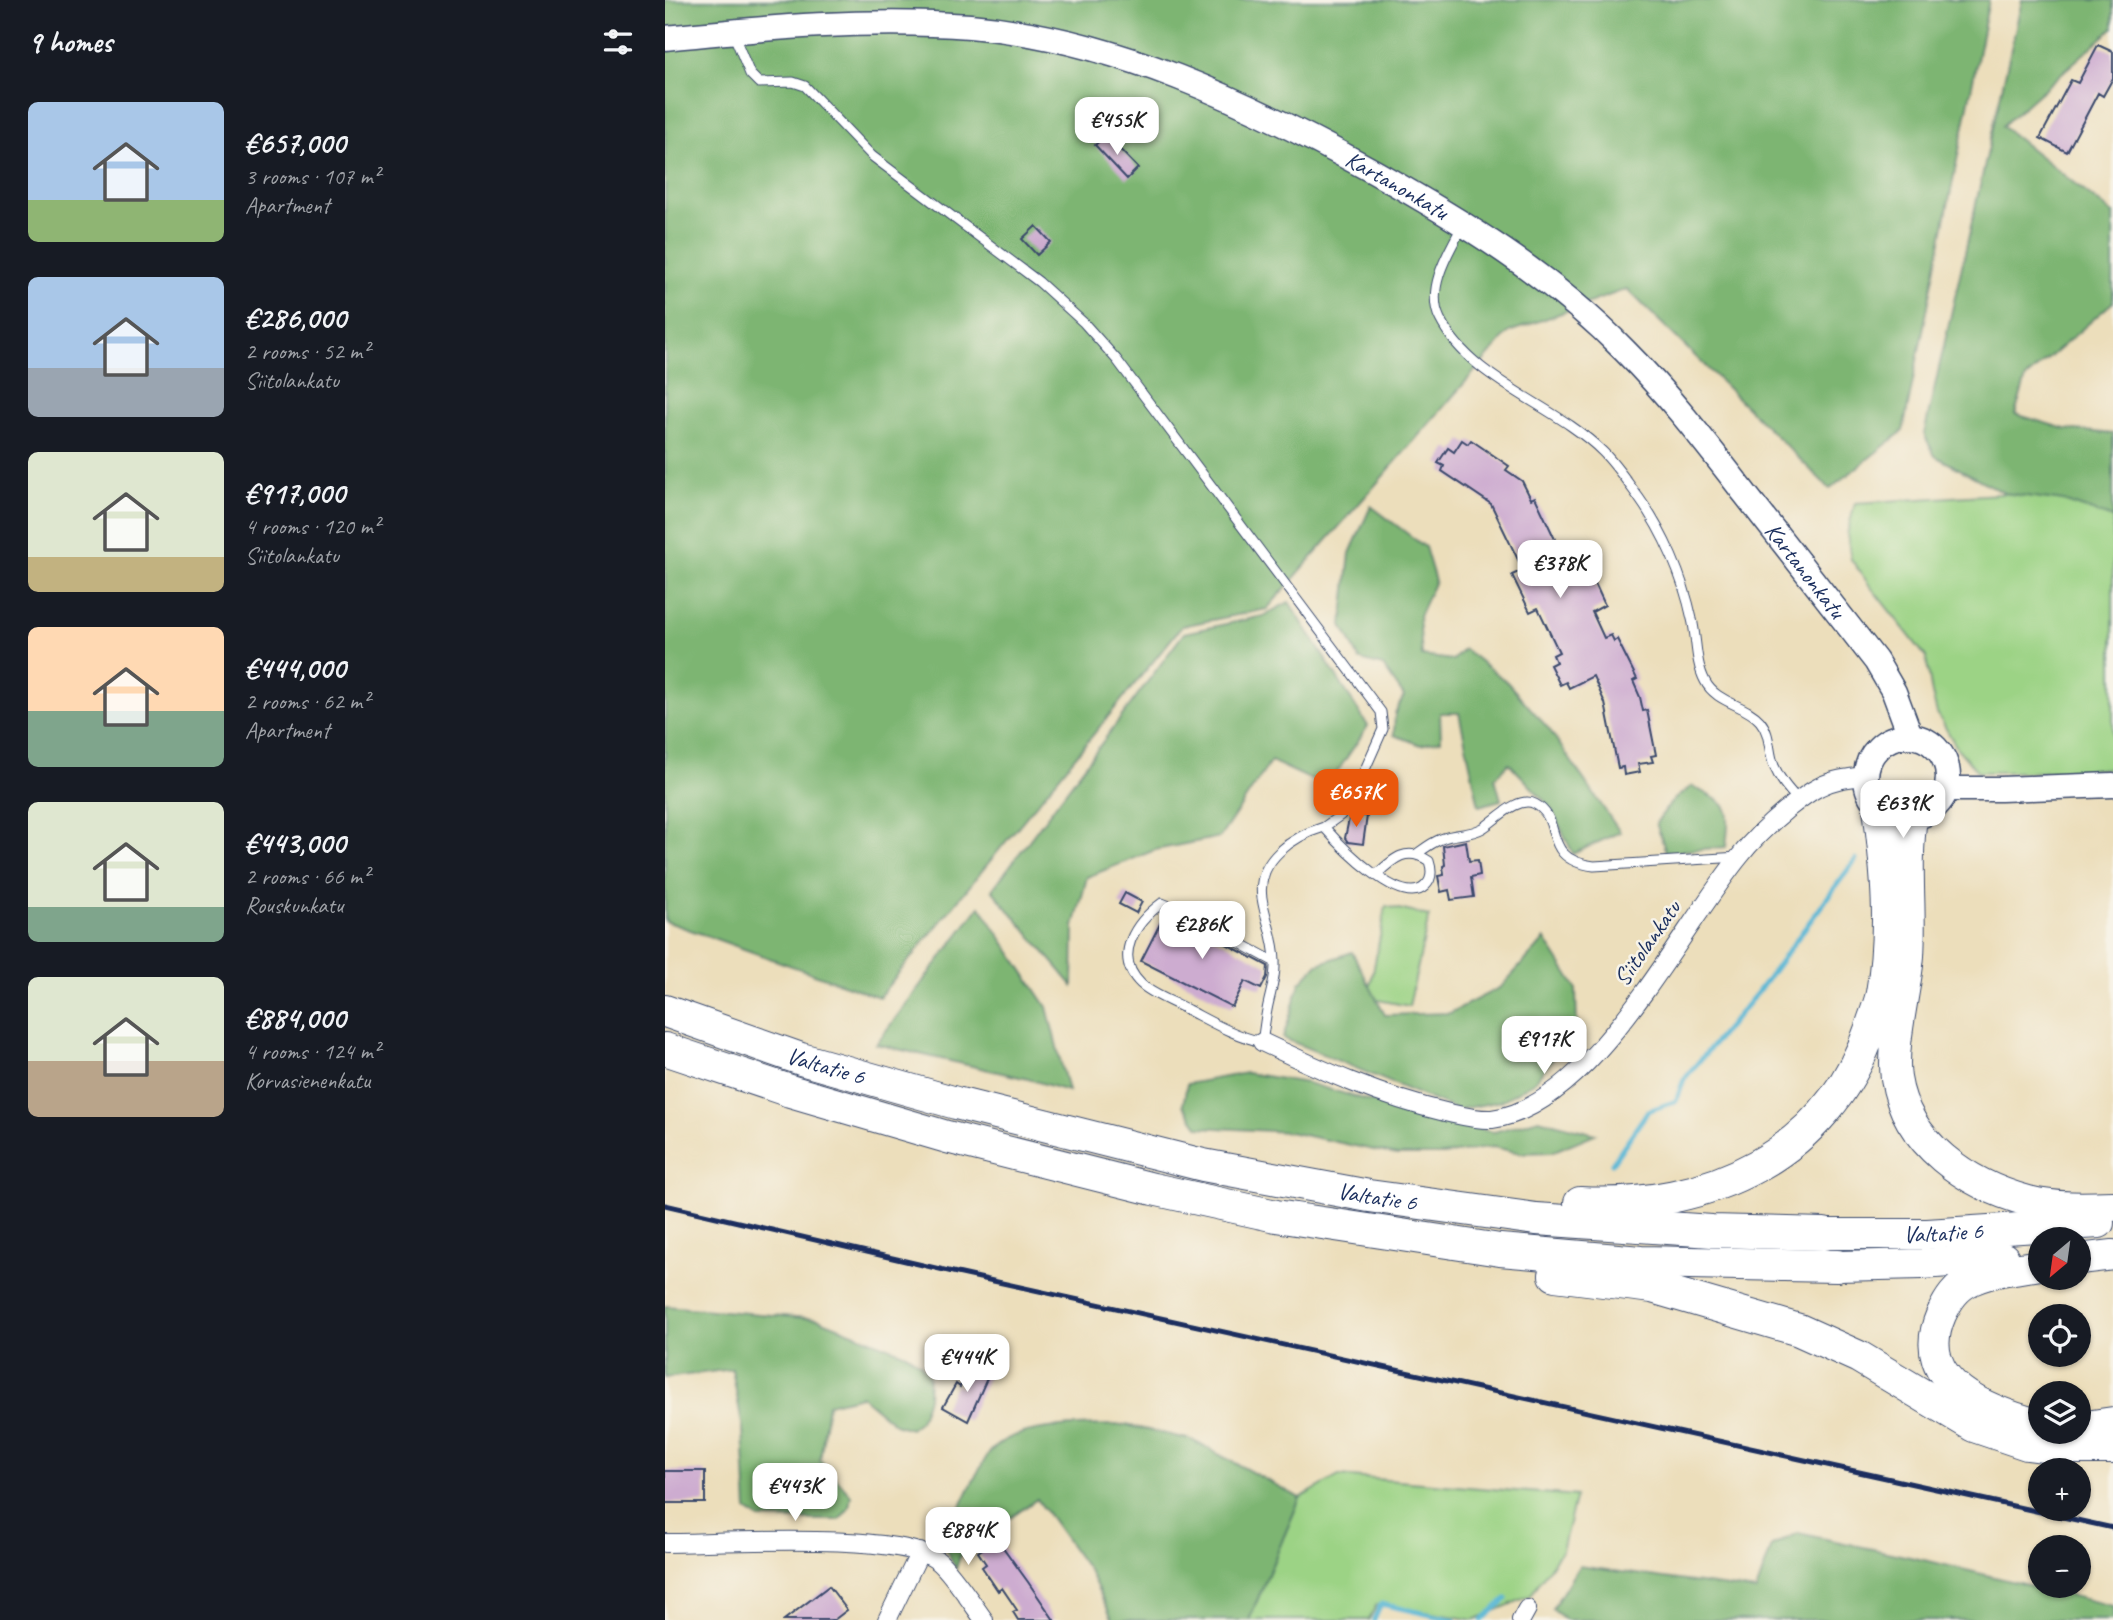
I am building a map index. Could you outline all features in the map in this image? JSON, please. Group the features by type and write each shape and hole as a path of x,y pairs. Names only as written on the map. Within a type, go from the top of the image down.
{"highway":[{"path":"1203,1165 1483,1198 1600,1204 1663,1200 1712,1187 1749,1171 1790,1145 1821,1115 1845,1085 1863,1051 1882,995 1889,934 1879,808"},
{"path":"1912,818 1908,844 1909,955 1895,1076 1903,1106 1918,1133 1935,1151 1965,1175 1995,1190 2030,1201 2073,1207 2113,1206"},
{"name":"Valtatie 6","path":"665,1011 801,1059 956,1103 1203,1165 1369,1195 1536,1219 1711,1231 1927,1234 2113,1222"},
{"name":"Valtatie 6","path":"665,1049 790,1091 921,1129 1140,1186 1276,1216 1411,1237 1500,1250 1641,1262 1837,1266 1922,1264 2028,1256"},
{"path":"1411,1237 1488,1266 1652,1287 1769,1320 1839,1347 1975,1426 1999,1435 2027,1444 2058,1448 2113,1448"},
{"path":"2091,1251 2113,1249"},
{"path":"2091,1258 2113,1255"},
{"path":"2028,1268 1973,1279 1959,1288 1947,1302 1935,1336 1938,1362 1956,1388 1989,1409 2028,1421"},
{"path":"2091,1425 2113,1422"}],"main road":[{"name":"Kartanonkatu","path":"665,38 733,31 910,24 972,27 1079,44 1191,82 1321,143 1464,224 1520,261 1575,304 1626,352 1679,412 1876,661 1894,692 1910,735"},
{"path":"1910,735 1924,739 1940,754 1948,774 1947,789 1934,809 1912,818 1894,816 1879,808 1871,799 1865,776 1869,760 1879,746 1893,738 1910,735"},
{"path":"1947,789 2113,785"}],"street":[{"name":"Siitolankatu","path":"1262,1042 1364,1087 1416,1105 1490,1119 1523,1110 1553,1094 1613,1033 1739,857 1764,828 1818,787 1838,779 1865,776"},
{"path":"665,1543 871,1543 921,1552 939,1561 985,1620"},
{"path":"887,1620 921,1552"}],"lane":[{"path":"733,31 750,74 759,83 793,82 805,86 873,156 1039,282 1084,323 1117,360 1212,484 1381,712 1384,729 1355,792 1341,815 1324,827 1294,839 1274,857 1264,873 1261,895 1274,947 1275,962 1275,979 1262,1042 1239,1037 1142,985 1127,963 1128,949 1141,921 1162,903 1275,962"},
{"path":"1464,224 1443,265 1436,291 1438,316 1454,342 1475,362 1556,416 1603,452 1641,500 1670,553 1685,593 1705,682 1718,696 1757,718 1766,730 1773,764 1782,783 1798,800"},
{"path":"1377,874 1391,861 1406,854 1418,853 1440,839 1468,835 1482,829 1525,802 1535,804 1545,814 1562,853 1575,863 1594,866 1739,857"},
{"path":"1324,827 1339,844 1390,885 1405,891 1417,892 1427,884 1432,873 1429,861 1418,853"}],"green space":[{"path":"665,0 1989,0 1903,431 1830,489 1627,289 1509,332 1267,609 1182,626 879,997 665,921"},
{"path":"2022,0 2113,0 2113,28 2002,126 2113,214 2113,302 2026,378 2015,414 2065,429 2113,434 2113,518 2063,501 2004,493 1935,456 1924,434"},
{"path":"2113,487 2113,768 2055,772 1978,772 1957,748 1937,713 1926,657 1851,559 1847,534 1855,503"},
{"path":"1371,506 1425,547 1435,581 1419,616 1422,656 1453,660 1464,649 1507,682 1549,729 1620,832 1573,854 1551,808 1509,763 1495,778 1501,800 1479,806 1459,713 1440,713 1441,740 1421,745 1394,735 1395,713 1404,696 1383,666 1360,660 1342,625 1350,553"},
{"path":"1289,602 1368,726 1327,787 1271,761 1220,837 1155,850 1087,877 1074,927 1073,986 992,890 1184,633 1263,616"},
{"path":"1692,786 1714,798 1725,808 1728,821 1726,847 1666,852 1656,823 1672,801"},
{"path":"980,906 1047,1007 1068,1091 1028,1079 876,1044"},
{"path":"1386,906 1429,916 1409,1006 1368,998"},
{"path":"1545,939 1576,988 1577,1030 1533,1083 1501,1101 1457,1110 1283,1038 1300,983 1318,964 1352,952 1385,1015 1450,1013 1501,987"},
{"path":"1246,1073 1307,1083 1447,1123 1494,1132 1539,1119 1595,1134 1552,1152 1520,1153 1493,1147 1443,1155 1397,1155 1289,1132 1199,1127 1183,1105 1187,1084"},
{"path":"665,1306 818,1319 906,1354 921,1364 929,1376 928,1398 920,1421 910,1429 895,1424 861,1396 828,1404 820,1460 851,1495 849,1508 839,1520 760,1519 747,1510 743,1429 732,1369 665,1378"},
{"path":"1126,1425 1192,1440 1300,1498 1249,1620 1113,1620 1090,1573 1037,1499 961,1553 956,1569 946,1548 946,1537 982,1465 999,1444 1014,1436 1051,1428"},
{"path":"1339,1476 1576,1496 1562,1550 1530,1596 1474,1620 1377,1604 1369,1620 1249,1620 1300,1498"},
{"path":"1798,1533 1933,1562 2028,1585 2028,1598 2080,1598 2113,1606 2113,1620 1566,1620 1552,1609 1579,1566 1756,1591 1772,1546"}],"building":[{"path":"2098,45 2113,52 2113,78 2103,96 2098,93 2067,152 2040,138 2071,80 2078,83"},
{"path":"1106,135 1138,168 1127,179 1095,145"},
{"path":"1036,226 1051,242 1037,255 1022,239"},
{"path":"1462,440 1468,444 1471,440 1509,466 1506,470 1522,481 1531,499 1535,497 1561,552 1569,549 1579,570 1587,566 1605,605 1592,612 1604,638 1611,635 1614,641 1617,639 1637,679 1633,681 1643,711 1647,710 1656,755 1651,756 1653,762 1638,764 1640,772 1624,775 1623,767 1618,768 1605,703 1593,676 1569,688 1566,682 1560,685 1550,665 1556,662 1553,655 1559,652 1538,608 1530,612 1512,575 1523,570 1491,504 1442,471 1444,466 1438,463 1448,448 1454,452"},
{"path":"1350,814 1367,816 1363,844 1348,842 1345,838"},
{"path":"1466,841 1469,861 1478,860 1480,875 1471,877 1474,897 1451,900 1449,890 1441,892 1438,876 1444,875 1443,846"},
{"path":"1125,893 1142,902 1136,913 1119,904"},
{"path":"1166,912 1268,966 1267,977 1261,989 1245,981 1232,1007 1141,961"},
{"path":"972,1365 989,1374 968,1421 943,1407 956,1384 960,1387"},
{"path":"665,1471 705,1471 705,1503 665,1503"},
{"path":"997,1539 1054,1620 1018,1620 1013,1612 1017,1610 1002,1588 998,1591 982,1567 986,1564 978,1552"},
{"path":"829,1586 847,1610 834,1620 784,1620"}],"waterway":[{"path":"1612,1163 1648,1111 1676,1101 1684,1079 1757,993 1856,859"},
{"path":"1482,1620 1506,1599"},
{"path":"1374,1620 1381,1604 1454,1620"}],"railway":[{"path":"665,1205 957,1273 2113,1528"}]}
